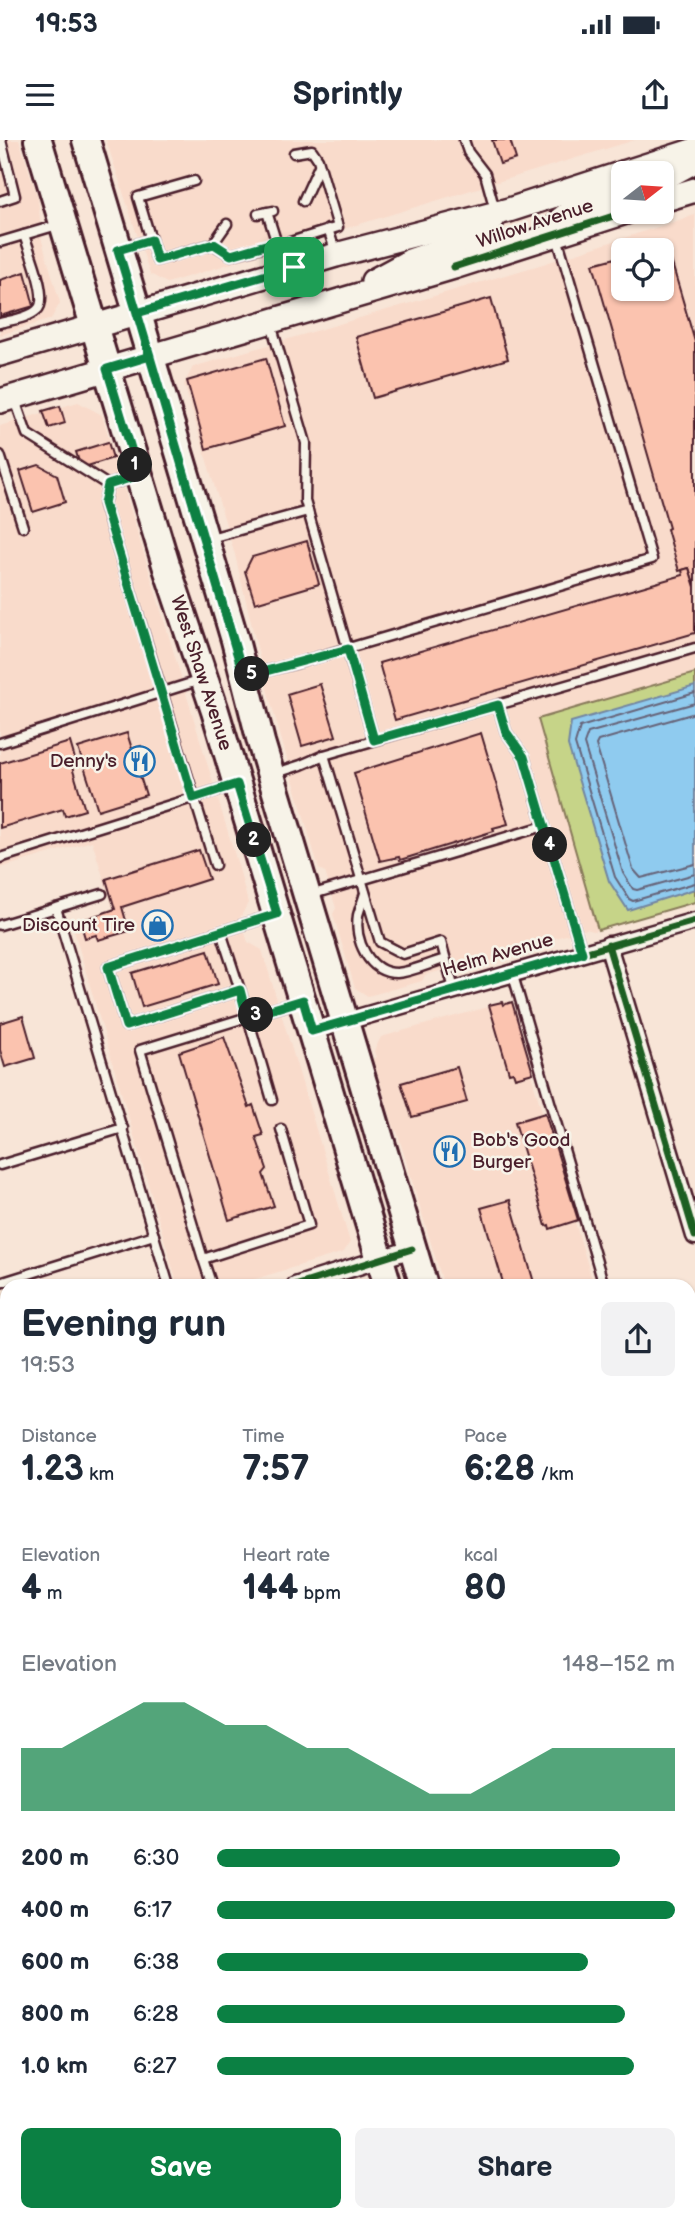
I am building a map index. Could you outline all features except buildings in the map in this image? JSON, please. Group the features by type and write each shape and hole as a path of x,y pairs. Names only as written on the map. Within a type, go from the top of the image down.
{"main road":[{"name":"West Shaw Avenue","path":"38,140 139,475 277,914 386,1279"},
{"name":"West Shaw Avenue","path":"86,140 422,1279"},
{"name":"Willow Avenue","path":"661,161 695,150"},
{"path":"674,172 695,161"},
{"name":"Willow Avenue","path":"0,354 336,255 495,213 611,177"},
{"path":"674,196 695,190"},
{"path":"556,234 561,219 574,209 611,196"},
{"path":"327,305 410,261 474,241 487,231 495,213"},
{"name":"Willow Avenue","path":"7,399 327,305 611,217"}],"street":[{"name":"Helm Avenue","path":"312,1031 695,921"},
{"path":"608,946 695,1236"},
{"path":"317,1279 412,1249"}],"lane":[{"path":"0,201 15,196 1,140"},
{"path":"464,140 467,152 485,174 495,213"},
{"path":"214,244 231,255 287,243 338,227 318,159 312,149 294,153"},
{"path":"303,201 319,166"},
{"path":"194,181 138,197 157,260 214,244 227,224"},
{"path":"266,212 277,244"},
{"path":"0,242 63,223"},
{"path":"328,229 336,255"},
{"path":"244,677 652,559 556,234"},
{"path":"0,323 36,312 41,306 41,290 24,235"},
{"path":"118,250 151,240"},
{"path":"287,243 294,267"},
{"path":"270,321 306,443 305,501 374,740"},
{"path":"7,399 27,434 108,485"},
{"path":"0,455 23,527"},
{"path":"108,485 139,475"},
{"path":"108,485 104,503 215,865"},
{"path":"205,540 308,511"},
{"path":"271,774 374,740 695,648"},
{"path":"0,743 204,679"},
{"path":"498,705 506,732 524,757 582,953"},
{"path":"324,755 380,942 403,954 441,942 454,989"},
{"path":"0,858 237,784"},
{"path":"307,896 544,826"},
{"path":"365,893 358,915 358,927 364,951 370,962 386,971 398,973 445,959"},
{"path":"0,925 102,894"},
{"path":"56,908 167,1279"},
{"path":"240,990 126,1026 108,967 277,914"},
{"path":"221,932 272,1100"},
{"path":"512,972 602,1279"},
{"path":"210,1279 140,1050 303,1000"},
{"path":"0,1165 122,1128"},
{"path":"203,1259 309,1225 281,1129"},
{"path":"13,1279 154,1235"}],"shaded area":[{"path":"0,140 19,140 38,198 42,241 60,303 51,319 0,335"},
{"path":"106,140 635,140 167,283 150,274"},
{"path":"695,215 695,673 538,719 598,930 587,929 555,938 552,943 466,968 461,965 425,975 422,981 368,996 355,988 333,914 336,908 325,872 319,869 267,689 235,555 184,384 193,367 611,242 611,301 674,301 674,238 624,238 674,224"},
{"path":"78,402 102,415 240,872 248,903 240,918 248,942 262,950 350,1242 344,1252 255,1279 176,1279 71,921 113,909 92,841 0,868 0,426"},
{"path":"509,1001 592,1279 442,1279 373,1059 376,1057 374,1051 381,1037"}],"green space":[{"path":"695,673 695,902 598,930 538,719"}],"water":[{"path":"695,686 695,889 628,910 609,881 568,745 571,722"}],"cycle path":[{"path":"454,267 611,217"},
{"path":"312,1031 695,921"},
{"path":"608,945 695,1236"},
{"path":"317,1279 412,1249"}],"place":[{"name":"Denny's","path":"140,761"},
{"name":"Discount Tire","path":"158,925"},
{"name":"Bob's Good Burger","path":"449,1151"}],"route":[{"path":"294,267 137,313 150,356 156,379 214,569 244,677 348,649 374,740 498,705 506,732 524,757 582,953 312,1031 303,1000 247,1017 240,990 126,1026 108,967 277,914 237,784 193,798 104,503 108,485 139,475 107,369 150,356 118,250 151,240 157,260 214,244 231,255 269,244 287,243 294,267"}]}
